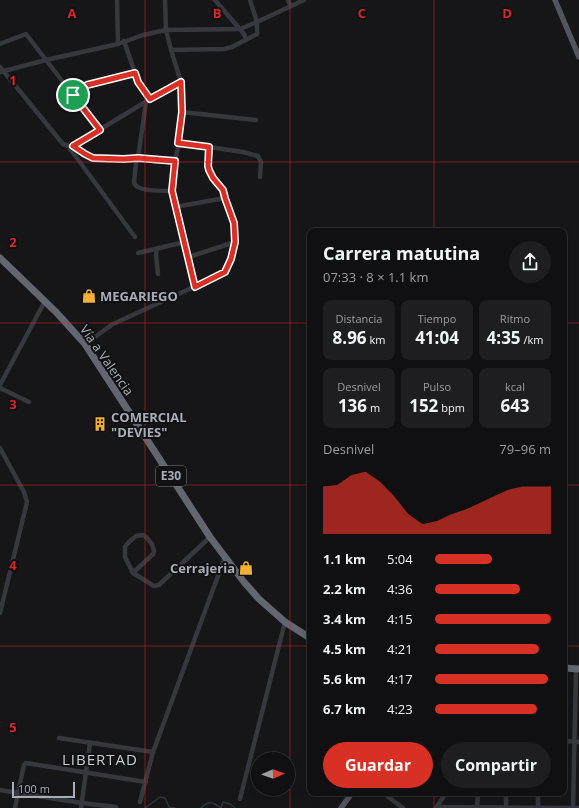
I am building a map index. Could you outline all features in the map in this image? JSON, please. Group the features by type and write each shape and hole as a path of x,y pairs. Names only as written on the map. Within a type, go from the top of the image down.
{"highway":[{"name":"E30","path":"0,258 45,301"},
{"name":"Vía a Valencia","path":"45,301 85,344 210,537 251,591 285,622 307,636"},
{"path":"567,668 577,669"}],"main road":[{"path":"556,0 579,57"},
{"path":"341,808 350,796"}],"street":[{"path":"117,0 118,44"},
{"path":"164,0 166,30 181,82 182,112 172,191 195,287"},
{"path":"215,0 244,34 246,40"},
{"path":"171,50 229,48 257,34 257,22 250,0"},
{"path":"288,0 291,6"},
{"path":"2,72 46,60 118,44 143,34 166,30 240,29 304,0"},
{"path":"0,44 26,34 100,130"},
{"path":"124,41 138,82 148,101 138,158"},
{"path":"0,67 2,72 63,144 71,146 93,158"},
{"path":"73,95 87,85 135,73"},
{"path":"71,146 181,82"},
{"path":"182,112 256,120"},
{"path":"178,143 256,155 260,158 261,162 260,177"},
{"path":"71,146 75,156 135,237"},
{"path":"85,344 113,324 225,272 231,259 235,242 234,223 223,190 213,178 209,170 209,147"},
{"path":"75,156 175,161"},
{"path":"136,164 134,185 144,189 172,191"},
{"path":"175,207 225,198"},
{"path":"138,253 185,242"},
{"path":"189,257 235,242"},
{"path":"157,249 156,255 158,274"},
{"path":"29,402 0,385 45,301"},
{"path":"0,448 24,492 27,502 2,598 0,613"},
{"path":"133,573 153,554 154,550 152,544 146,537 143,535 136,536 125,547 125,557 133,573 154,586 159,585 210,537"},
{"path":"140,802 154,752 225,557"},
{"path":"240,798 285,622"},
{"path":"573,808 577,742 577,669"},
{"path":"59,738 154,752"},
{"path":"567,741 577,742"},
{"path":"81,806 90,743"},
{"path":"15,808 24,765 26,764 146,782"},
{"path":"0,790 81,806 116,807"},
{"path":"387,796 403,808"},
{"path":"436,807 444,796"},
{"path":"477,807 478,796"},
{"path":"506,796 506,807"},
{"path":"538,796 538,807"},
{"path":"436,807 579,808"}],"waterway":[{"path":"145,808 160,797 165,798 169,807 175,808"},
{"path":"201,808 209,803 216,804 221,808 223,802 230,804 235,808"}],"place":[{"name":"MEGARIEGO","path":"89,296"},
{"name":"COMERCIAL \"DEVIES\"","path":"100,424"},
{"name":"Cerrajeria","path":"246,568"}],"district":[{"name":"LIBERTAD","path":"100,760"}],"route":[{"path":"135,73 138,82 150,99 181,82 182,112 178,143 209,147 209,170 213,178 223,190 235,227 235,242 231,259 225,272 195,287 172,191 175,161 138,158 124,159 89,157 73,146 100,130 73,95 87,85 135,73"}]}
